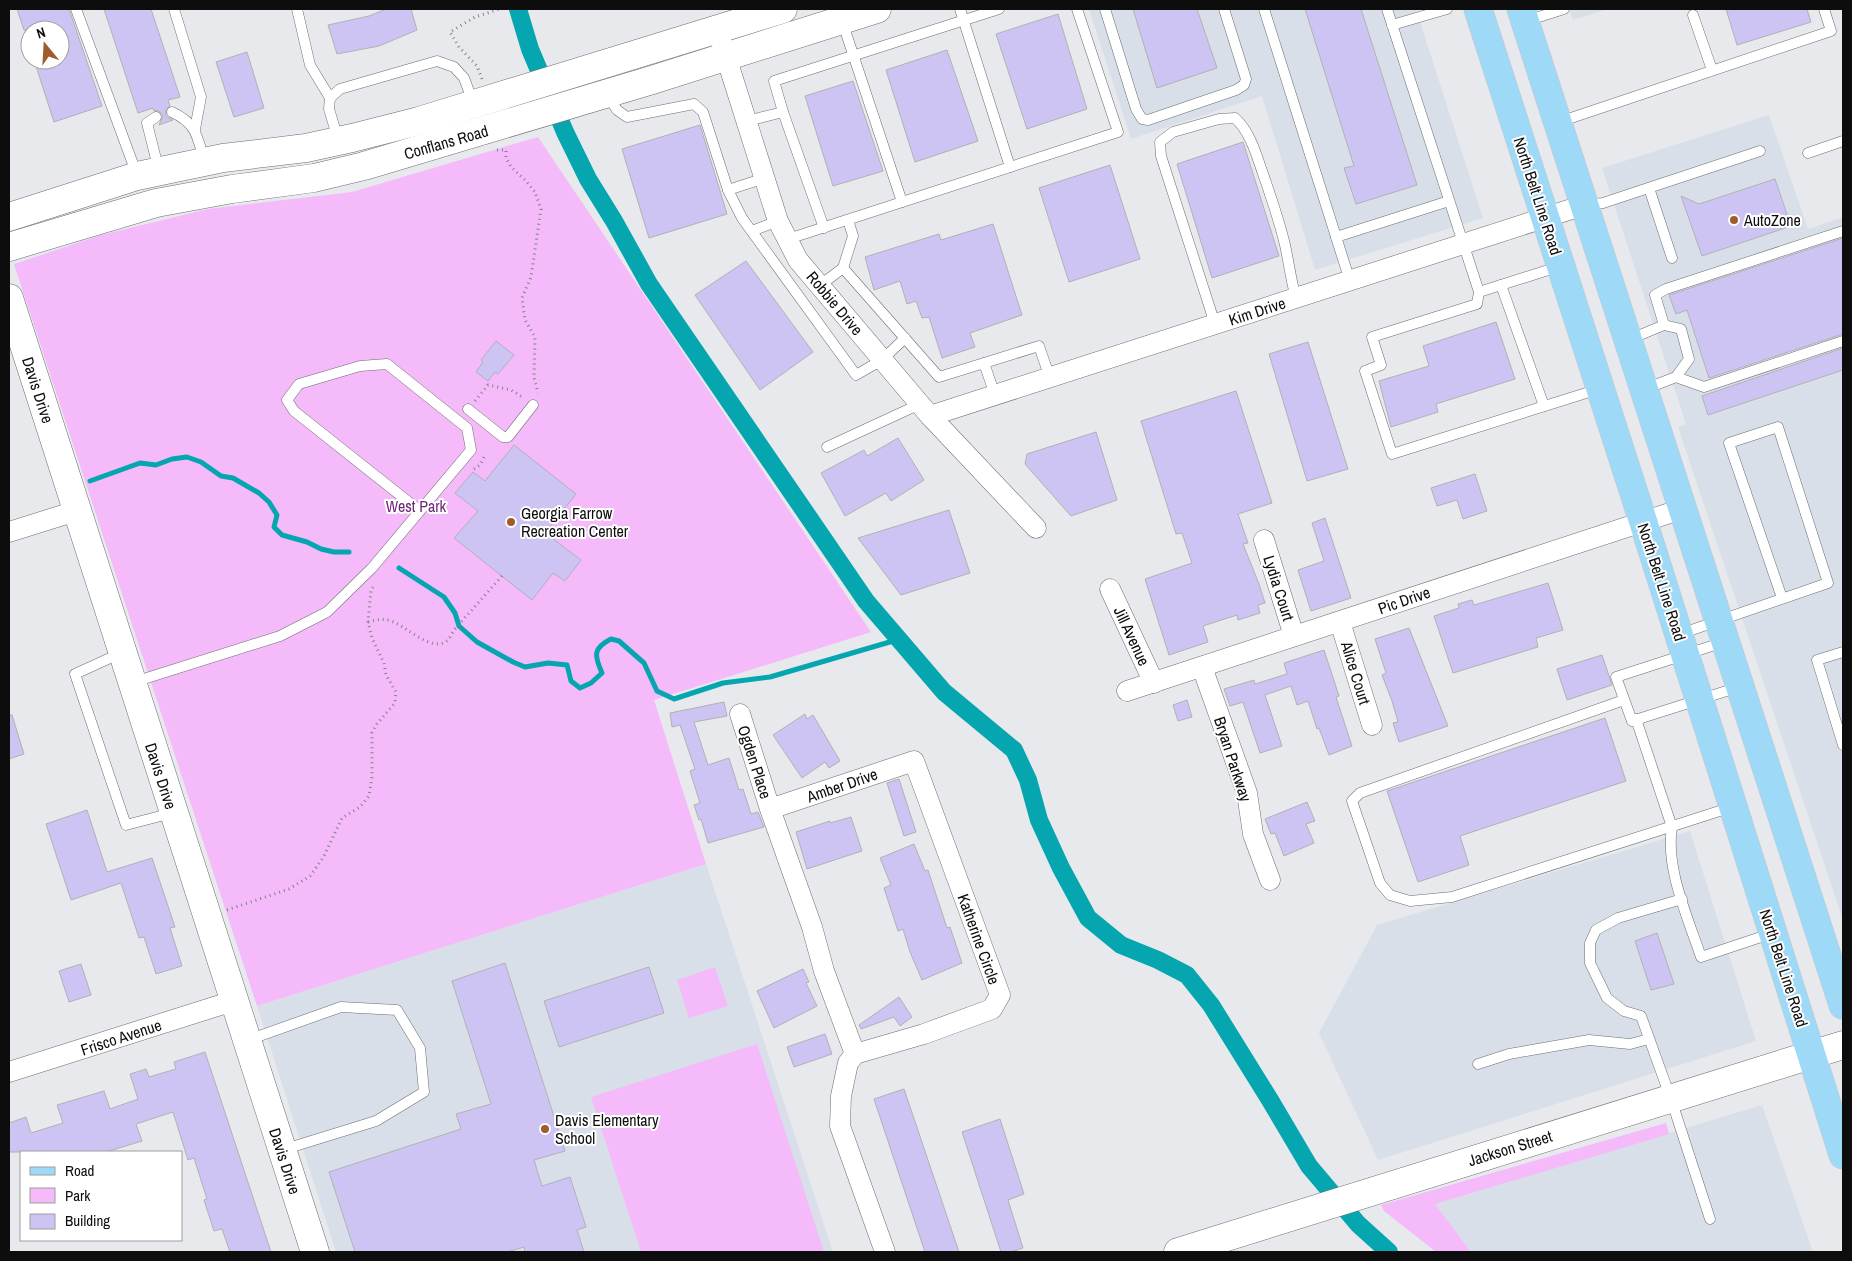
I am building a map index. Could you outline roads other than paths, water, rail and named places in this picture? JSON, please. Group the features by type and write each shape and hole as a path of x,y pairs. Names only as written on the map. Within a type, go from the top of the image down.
{"main road":[{"name":"North Belt Line Road","path":"1478,9 1700,699 1843,1155"},
{"path":"1523,15 1843,1005"}],"street":[{"name":"Conflans Road","path":"9,217 148,174 204,162 306,148 419,120 483,95 580,70 783,9"},
{"name":"Conflans Road","path":"9,247 156,203 232,189 314,178 348,170 599,96 878,9"},
{"name":"Robbie Drive","path":"718,29 778,221 798,260 925,410 1036,528"},
{"path":"339,141 348,170"},
{"name":"Kim Drive","path":"925,410 995,395 1050,378 1584,205"},
{"name":"Davis Drive","path":"9,298 314,1252"},
{"name":"Pic Drive","path":"1127,692 1682,509"},
{"path":"9,532 76,510"},
{"name":"Lydia Court","path":"1264,540 1294,636"},
{"name":"Jill Avenue","path":"1110,589 1154,683"},
{"name":"Alice Court","path":"1340,622 1372,725"},
{"name":"Bryan Parkway","path":"1202,667 1247,793 1252,834 1270,880"},
{"name":"Ogden Place","path":"740,714 770,809"},
{"name":"Amber Drive","path":"770,809 914,761"},
{"name":"Katherine Circle","path":"855,1054 924,1034 992,1009 1000,995 914,761"},
{"path":"770,809 812,928 824,971 855,1054 848,1063 841,1096 840,1126 885,1252"},
{"name":"Frisco Avenue","path":"9,1072 233,1001"},
{"name":"Jackson Street","path":"1178,1252 1218,1246 1300,1213 1843,1045"}],"lane":[{"path":"76,9 148,174"},
{"path":"174,9 201,97 195,129 204,162"},
{"path":"298,9 310,65 330,98 329,109 339,141"},
{"path":"960,9 1010,167"},
{"path":"824,228 774,81 999,9"},
{"path":"788,240 1118,132 1077,9"},
{"path":"1105,9 1136,109 1142,119 1148,120 1236,90 1244,85 1246,79 1224,9"},
{"path":"1264,9 1350,281"},
{"path":"1386,9 1479,292 1477,304 1372,337 1381,365 1365,371 1392,454 1600,388"},
{"path":"1392,25 1447,9"},
{"path":"1523,15 1564,9"},
{"path":"1558,123 1832,31 1824,9"},
{"path":"1693,15 1712,70"},
{"path":"842,20 902,202"},
{"path":"330,98 340,89 438,61 454,67 483,95"},
{"path":"599,96 627,117 694,104 703,112 728,190 742,218 856,375 882,360 905,338"},
{"path":"172,112 184,118 195,129"},
{"path":"746,121 783,112"},
{"path":"148,174 147,123 156,117"},
{"path":"1215,324 1160,156 1160,142 1172,132 1219,119 1235,118 1242,124 1252,142 1269,191 1285,246 1296,298"},
{"path":"1808,153 1843,141"},
{"path":"1584,205 1603,203 1760,151"},
{"path":"728,190 765,178"},
{"path":"1650,188 1672,258"},
{"path":"1336,237 1449,201"},
{"path":"819,286 843,268 853,236 848,220"},
{"path":"752,231 778,221"},
{"path":"1664,325 1655,295 1666,289 1843,231"},
{"path":"1479,292 1561,266"},
{"path":"843,268 939,376 1039,346 1050,378"},
{"path":"1501,285 1544,406"},
{"path":"1628,340 1664,325 1681,328 1690,359 1676,377 1644,390"},
{"path":"1676,377 1704,387 1843,340"},
{"path":"984,363 995,395"},
{"path":"131,683 280,636 327,612 372,568 420,511 471,450 467,428 387,364 360,366 299,384 287,400 294,411 420,511"},
{"path":"468,409 502,437 508,437 533,405"},
{"path":"827,447 925,410"},
{"path":"1740,687 1632,721 1616,676 1682,644 1722,632 1782,598 1828,583 1778,427 1729,443 1782,598"},
{"path":"1682,644 1722,632"},
{"path":"1843,652 1817,660 1843,745"},
{"path":"121,653 75,674 126,825 173,813"},
{"path":"1624,700 1360,793 1352,801 1380,883 1390,895 1410,901 1452,897 1734,807"},
{"path":"1636,719 1672,827 1670,840 1676,882 1701,957 1773,933"},
{"path":"1682,899 1618,918 1596,930 1590,943 1590,963 1606,998 1624,1011 1641,1016 1671,1099 1710,1218"},
{"path":"246,1040 341,1007 397,1010 420,1048 424,1092 376,1121 282,1150"},
{"path":"1478,1064 1509,1054 1589,1040 1630,1044 1649,1039"}],"waterway":[{"path":"518,9 530,49 565,132 588,179 649,284 866,601 944,692 1014,750 1028,780 1039,820 1061,868 1088,918 1121,945 1158,960 1187,975 1211,1005 1309,1166 1358,1224 1389,1252"},
{"path":"90,481 140,463 156,465 172,459 187,457 201,462 221,476 233,478 259,493 269,502 277,515 274,527 282,535 307,542 321,549 334,552 349,552"},
{"path":"399,568 444,597 455,613 459,626 477,642 525,667 548,663 567,665 571,681 580,688 591,683 602,673 597,661 598,649 611,639 619,641 644,663 657,691 674,699 723,683 770,677 900,639"}],"place":[{"name":"AutoZone","path":"1734,220"},
{"name":"Georgia Farrow Recreation Center","path":"511,522"},
{"name":"Davis Elementary School","path":"545,1129"}],"park label":[{"name":"West Park","path":"416,506"}]}
